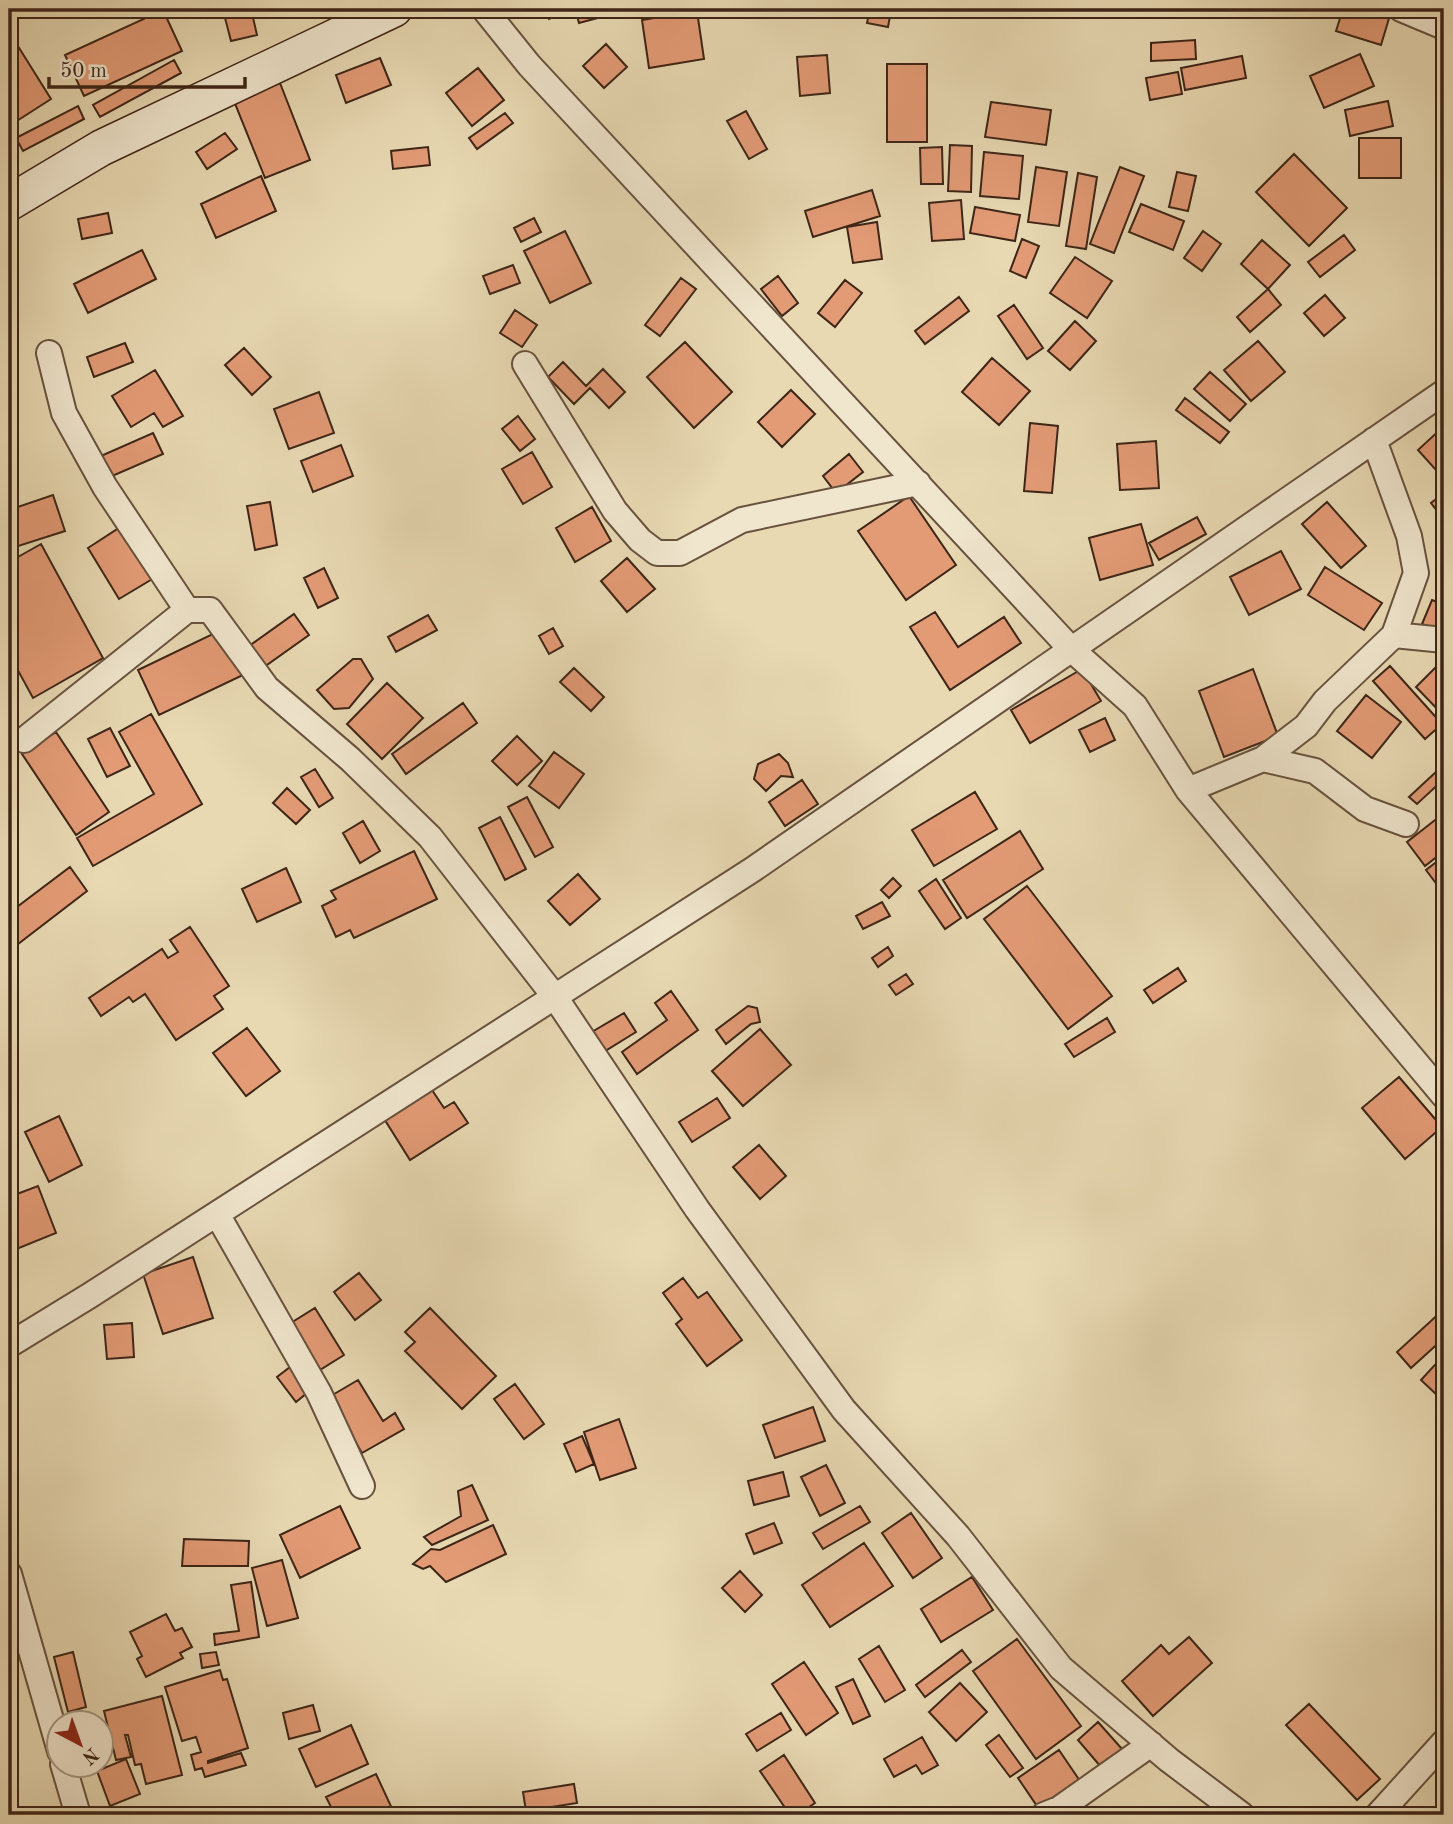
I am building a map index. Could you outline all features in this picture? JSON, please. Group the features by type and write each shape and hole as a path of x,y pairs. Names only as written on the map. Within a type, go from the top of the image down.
{"main road":[{"path":"9,204 101,148 380,11"}],"street":[{"path":"484,9 529,65 1070,648 1135,706 1188,790 1443,1094"},
{"path":"1401,9 1444,27"},
{"path":"49,353 64,412 105,487 187,610"},
{"path":"525,364 615,511 639,540 657,553 680,553 742,520 918,484"},
{"path":"9,1345 752,870 1444,392"},
{"path":"1188,790 1263,759 1306,726 1325,701 1394,635 1416,573 1409,536 1374,440"},
{"path":"24,740 187,610 210,610 267,688 350,759 430,837 555,997 697,1209 844,1410 958,1536 1061,1668 1151,1744 1242,1815"},
{"path":"1394,635 1444,640"},
{"path":"1306,726 1315,771"},
{"path":"1263,759 1315,771 1364,809 1406,824"},
{"path":"217,1214 319,1393 362,1486"},
{"path":"9,1574 48,1708"},
{"path":"1378,1815 1444,1742"},
{"path":"1044,1815 1059,1809 1151,1744"},
{"path":"67,1778 78,1815"}],"building":[{"path":"92,9 130,9 94,16"},
{"path":"202,9 222,9 208,18"},
{"path":"251,9 257,35 231,41 223,10"},
{"path":"545,9 572,9 549,19"},
{"path":"575,9 631,9 579,23"},
{"path":"870,9 891,11 888,27 867,23"},
{"path":"1343,9 1369,9 1390,15 1381,45 1336,31"},
{"path":"163,10 182,51 84,96 65,55"},
{"path":"697,11 704,59 649,68 642,20"},
{"path":"1195,40 1196,59 1151,61 1151,43"},
{"path":"16,43 51,99 9,126 9,48"},
{"path":"606,44 627,67 604,88 583,66"},
{"path":"1360,54 1374,86 1324,108 1310,76"},
{"path":"827,55 830,93 800,96 797,57"},
{"path":"1242,56 1246,78 1185,90 1181,68"},
{"path":"380,58 391,85 346,103 336,75"},
{"path":"174,60 181,73 100,117 93,105"},
{"path":"887,64 927,64 927,142 887,142"},
{"path":"478,68 504,100 472,126 446,93"},
{"path":"1178,72 1182,94 1150,100 1146,78"},
{"path":"280,83 310,160 265,178 234,101"},
{"path":"1388,101 1393,126 1350,136 1345,110"},
{"path":"991,102 1051,110 1046,145 985,137"},
{"path":"78,106 84,119 23,151 16,138"},
{"path":"746,111 767,149 749,159 727,121"},
{"path":"505,113 513,123 477,149 469,138"},
{"path":"225,133 237,149 207,169 196,152"},
{"path":"1359,138 1401,138 1401,178 1359,178"},
{"path":"950,145 972,146 971,192 948,191"},
{"path":"428,147 430,165 393,169 391,151"},
{"path":"942,147 943,184 921,184 920,148"},
{"path":"984,152 1023,156 1019,199 980,196"},
{"path":"1294,154 1347,208 1309,246 1256,192"},
{"path":"1036,167 1067,172 1059,226 1028,222"},
{"path":"1120,167 1144,176 1114,253 1090,244"},
{"path":"1177,172 1196,176 1188,211 1169,207"},
{"path":"1078,173 1097,177 1086,249 1066,246"},
{"path":"261,176 276,211 216,238 201,204"},
{"path":"872,190 880,216 813,237 805,211"},
{"path":"961,200 964,239 932,241 929,203"},
{"path":"1141,204 1184,221 1173,250 1129,232"},
{"path":"975,207 1020,215 1015,241 970,233"},
{"path":"108,213 112,233 82,239 78,219"},
{"path":"534,218 541,232 521,242 514,228"},
{"path":"877,222 882,259 853,263 847,227"},
{"path":"565,231 591,283 550,303 524,251"},
{"path":"1203,231 1221,244 1202,271 1184,258"},
{"path":"1344,235 1355,250 1320,277 1308,262"},
{"path":"1022,239 1039,246 1026,278 1010,271"},
{"path":"1262,240 1290,265 1268,289 1241,264"},
{"path":"142,250 156,279 88,313 74,284"},
{"path":"1075,257 1112,281 1087,318 1050,293"},
{"path":"513,265 520,283 490,294 483,276"},
{"path":"778,276 798,303 782,316 761,289"},
{"path":"681,278 696,289 660,336 645,325"},
{"path":"845,280 862,293 835,327 818,313"},
{"path":"1268,289 1281,305 1250,332 1237,317"},
{"path":"1325,295 1345,318 1324,336 1304,313"},
{"path":"959,297 969,311 925,344 915,331"},
{"path":"1014,305 1043,348 1027,359 998,316"},
{"path":"515,310 537,325 522,347 500,333"},
{"path":"1075,321 1096,341 1070,370 1048,351"},
{"path":"1258,341 1285,372 1251,401 1224,370"},
{"path":"685,342 732,392 694,428 647,377"},
{"path":"125,343 133,362 94,377 87,357"},
{"path":"244,348 271,377 252,395 225,365"},
{"path":"992,358 1030,391 999,425 962,392"},
{"path":"563,362 586,386 603,369 625,392 609,408 590,388 574,404 548,377"},
{"path":"155,370 183,416 163,427 154,413 131,427 112,396"},
{"path":"1210,372 1246,404 1230,421 1194,389"},
{"path":"791,390 815,414 782,447 758,422"},
{"path":"319,392 334,433 289,449 274,409"},
{"path":"1185,398 1229,432 1220,443 1176,410"},
{"path":"518,416 535,439 520,451 502,429"},
{"path":"1030,423 1058,426 1052,493 1024,491"},
{"path":"1444,426 1444,479 1418,450"},
{"path":"153,433 163,454 103,480 94,459"},
{"path":"1156,441 1159,488 1120,490 1117,444"},
{"path":"341,445 353,476 313,492 301,461"},
{"path":"532,452 552,487 523,504 502,469"},
{"path":"849,454 863,472 836,493 823,476"},
{"path":"1444,493 1444,520 1431,503"},
{"path":"53,495 65,531 9,549 9,510"},
{"path":"909,496 956,565 906,600 858,531"},
{"path":"270,502 277,545 255,550 247,506"},
{"path":"1327,502 1366,546 1341,568 1302,524"},
{"path":"592,507 611,541 575,562 556,528"},
{"path":"1197,517 1206,534 1159,560 1149,543"},
{"path":"1141,524 1153,565 1100,580 1089,538"},
{"path":"122,526 154,578 119,599 88,548"},
{"path":"41,544 103,658 33,698 9,654 9,562"},
{"path":"1281,551 1301,589 1249,615 1230,577"},
{"path":"627,558 655,589 627,612 601,581"},
{"path":"1325,567 1382,603 1364,630 1308,595"},
{"path":"324,568 338,598 318,608 304,578"},
{"path":"1432,600 1444,605 1443,632 1422,624"},
{"path":"935,612 958,647 1004,617 1021,643 950,690 910,627"},
{"path":"294,614 309,635 257,672 242,651"},
{"path":"428,615 437,630 396,652 388,637"},
{"path":"553,628 563,646 549,654 539,636"},
{"path":"221,630 243,675 159,715 138,670"},
{"path":"353,659 361,659 373,679 349,708 334,709 317,690"},
{"path":"1444,661 1444,716 1416,687"},
{"path":"1390,666 1442,724 1425,739 1373,681"},
{"path":"574,668 604,697 591,711 560,682"},
{"path":"1082,669 1101,701 1030,743 1011,710"},
{"path":"1253,669 1278,736 1224,757 1199,691"},
{"path":"387,683 423,718 382,759 347,724"},
{"path":"1366,695 1401,722 1372,758 1337,731"},
{"path":"463,703 477,723 406,774 392,754"},
{"path":"151,714 202,804 93,866 77,838 154,794 119,732"},
{"path":"1105,718 1115,740 1090,752 1079,730"},
{"path":"110,728 130,766 107,777 88,739"},
{"path":"56,732 109,812 76,835 22,754"},
{"path":"517,736 542,761 517,785 492,761"},
{"path":"554,752 584,774 559,808 529,786"},
{"path":"779,754 788,763 793,777 781,776 766,791 754,779 758,764"},
{"path":"315,769 333,798 319,807 301,777"},
{"path":"1437,771 1444,779 1417,804 1409,797"},
{"path":"802,780 818,804 785,826 769,802"},
{"path":"287,788 310,810 296,824 273,803"},
{"path":"975,792 997,829 934,866 912,830"},
{"path":"527,797 553,847 535,857 508,807"},
{"path":"1444,813 1444,851 1425,866 1407,842"},
{"path":"500,817 526,869 505,880 479,828"},
{"path":"363,821 380,851 360,863 343,833"},
{"path":"1020,831 1043,869 967,918 943,880"},
{"path":"414,851 437,899 354,938 350,930 336,937 322,906 336,899 331,891"},
{"path":"1444,856 1444,894 1426,870"},
{"path":"70,867 87,891 9,951 9,913"},
{"path":"286,868 301,902 257,922 242,889"},
{"path":"578,874 600,899 570,925 548,901"},
{"path":"893,878 901,886 889,898 881,890"},
{"path":"936,879 961,918 945,929 919,891"},
{"path":"1027,886 1112,996 1068,1029 984,919"},
{"path":"882,902 890,916 863,929 856,916"},
{"path":"190,927 229,986 214,996 223,1009 176,1040 145,994 133,1002 129,997 101,1016 89,998 162,949 168,958 178,952 170,940"},
{"path":"888,947 893,956 878,967 872,958"},
{"path":"1178,968 1186,981 1153,1003 1144,990"},
{"path":"906,974 913,984 896,995 889,985"},
{"path":"671,991 698,1030 637,1074 622,1052 667,1020 655,1003"},
{"path":"748,1006 757,1008 760,1022 751,1024 726,1044 716,1030"},
{"path":"624,1013 636,1032 597,1056 585,1036"},
{"path":"1107,1018 1115,1032 1074,1057 1065,1044"},
{"path":"247,1028 280,1071 246,1096 213,1053"},
{"path":"760,1029 791,1065 743,1106 712,1071"},
{"path":"1399,1077 1442,1127 1405,1159 1362,1108"},
{"path":"430,1087 444,1108 454,1102 468,1123 410,1160 383,1117"},
{"path":"717,1098 730,1118 692,1142 679,1122"},
{"path":"59,1116 82,1165 49,1182 25,1132"},
{"path":"759,1145 786,1176 760,1199 733,1167"},
{"path":"38,1186 56,1233 9,1252 9,1197"},
{"path":"193,1257 213,1318 163,1334 143,1274"},
{"path":"359,1273 381,1300 355,1320 334,1292"},
{"path":"683,1278 698,1298 707,1292 742,1340 707,1366 676,1324 682,1319 663,1293"},
{"path":"315,1308 344,1355 315,1373 286,1326"},
{"path":"430,1308 496,1376 462,1409 405,1351 415,1342 405,1332"},
{"path":"1444,1309 1444,1338 1411,1368 1397,1352"},
{"path":"132,1323 134,1357 107,1359 104,1325"},
{"path":"1444,1355 1444,1389 1438,1396 1421,1380"},
{"path":"294,1364 313,1388 296,1402 277,1377"},
{"path":"358,1380 383,1421 395,1413 404,1429 362,1453 329,1397"},
{"path":"515,1384 544,1424 524,1439 494,1399"},
{"path":"813,1407 825,1441 775,1458 763,1425"},
{"path":"619,1419 636,1468 600,1480 584,1432"},
{"path":"582,1436 594,1464 576,1472 564,1444"},
{"path":"826,1465 845,1503 820,1516 801,1477"},
{"path":"783,1472 789,1496 754,1505 748,1481"},
{"path":"472,1485 488,1520 432,1545 424,1537 461,1516 458,1491"},
{"path":"340,1506 360,1548 300,1578 280,1535"},
{"path":"860,1506 870,1522 823,1549 813,1533"},
{"path":"911,1513 942,1558 913,1578 882,1533"},
{"path":"774,1523 782,1543 754,1554 746,1534"},
{"path":"493,1525 506,1554 446,1582 430,1566 423,1569 413,1564 431,1549 440,1550"},
{"path":"184,1539 249,1541 248,1566 182,1566"},
{"path":"864,1543 893,1586 830,1627 802,1585"},
{"path":"282,1560 298,1618 267,1626 252,1568"},
{"path":"740,1571 762,1595 745,1612 722,1588"},
{"path":"972,1577 993,1610 941,1642 921,1609"},
{"path":"251,1582 259,1637 215,1645 214,1634 239,1631 231,1585"},
{"path":"166,1614 175,1631 182,1628 192,1647 180,1653 183,1658 146,1677 137,1659 142,1656 130,1632"},
{"path":"1189,1637 1212,1663 1153,1716 1122,1681 1161,1645 1169,1654"},
{"path":"1017,1639 1081,1726 1036,1759 973,1671"},
{"path":"879,1646 905,1690 885,1702 859,1659"},
{"path":"962,1650 971,1662 925,1697 916,1685"},
{"path":"73,1652 86,1707 67,1708 54,1657"},
{"path":"216,1652 219,1665 202,1668 200,1654"},
{"path":"804,1662 838,1713 806,1735 772,1684"},
{"path":"220,1670 223,1680 227,1679 248,1748 208,1763 241,1753 246,1765 205,1777 202,1768 195,1770 191,1755 201,1752 196,1737 182,1741 165,1687"},
{"path":"853,1679 870,1716 853,1724 836,1687"},
{"path":"960,1683 987,1712 956,1741 929,1712"},
{"path":"162,1696 182,1775 146,1784 141,1764 135,1765 128,1735 125,1735 131,1757 116,1760 116,1708"},
{"path":"1309,1704 1380,1779 1357,1800 1286,1725"},
{"path":"313,1705 320,1731 289,1739 283,1713"},
{"path":"781,1713 791,1730 757,1751 746,1734"},
{"path":"1098,1722 1122,1749 1101,1767 1078,1740"},
{"path":"351,1725 368,1764 316,1787 299,1749"},
{"path":"999,1735 1023,1768 1010,1777 986,1745"},
{"path":"922,1737 938,1765 922,1774 916,1765 894,1777 884,1759"},
{"path":"1059,1750 1080,1781 1039,1809 1018,1778"},
{"path":"784,1755 815,1803 797,1815 790,1815 760,1771"},
{"path":"126,1759 140,1794 110,1806 100,1778 116,1778 116,1763"},
{"path":"376,1774 395,1815 335,1815 326,1797"},
{"path":"574,1784 577,1803 526,1811 523,1792"}]}
